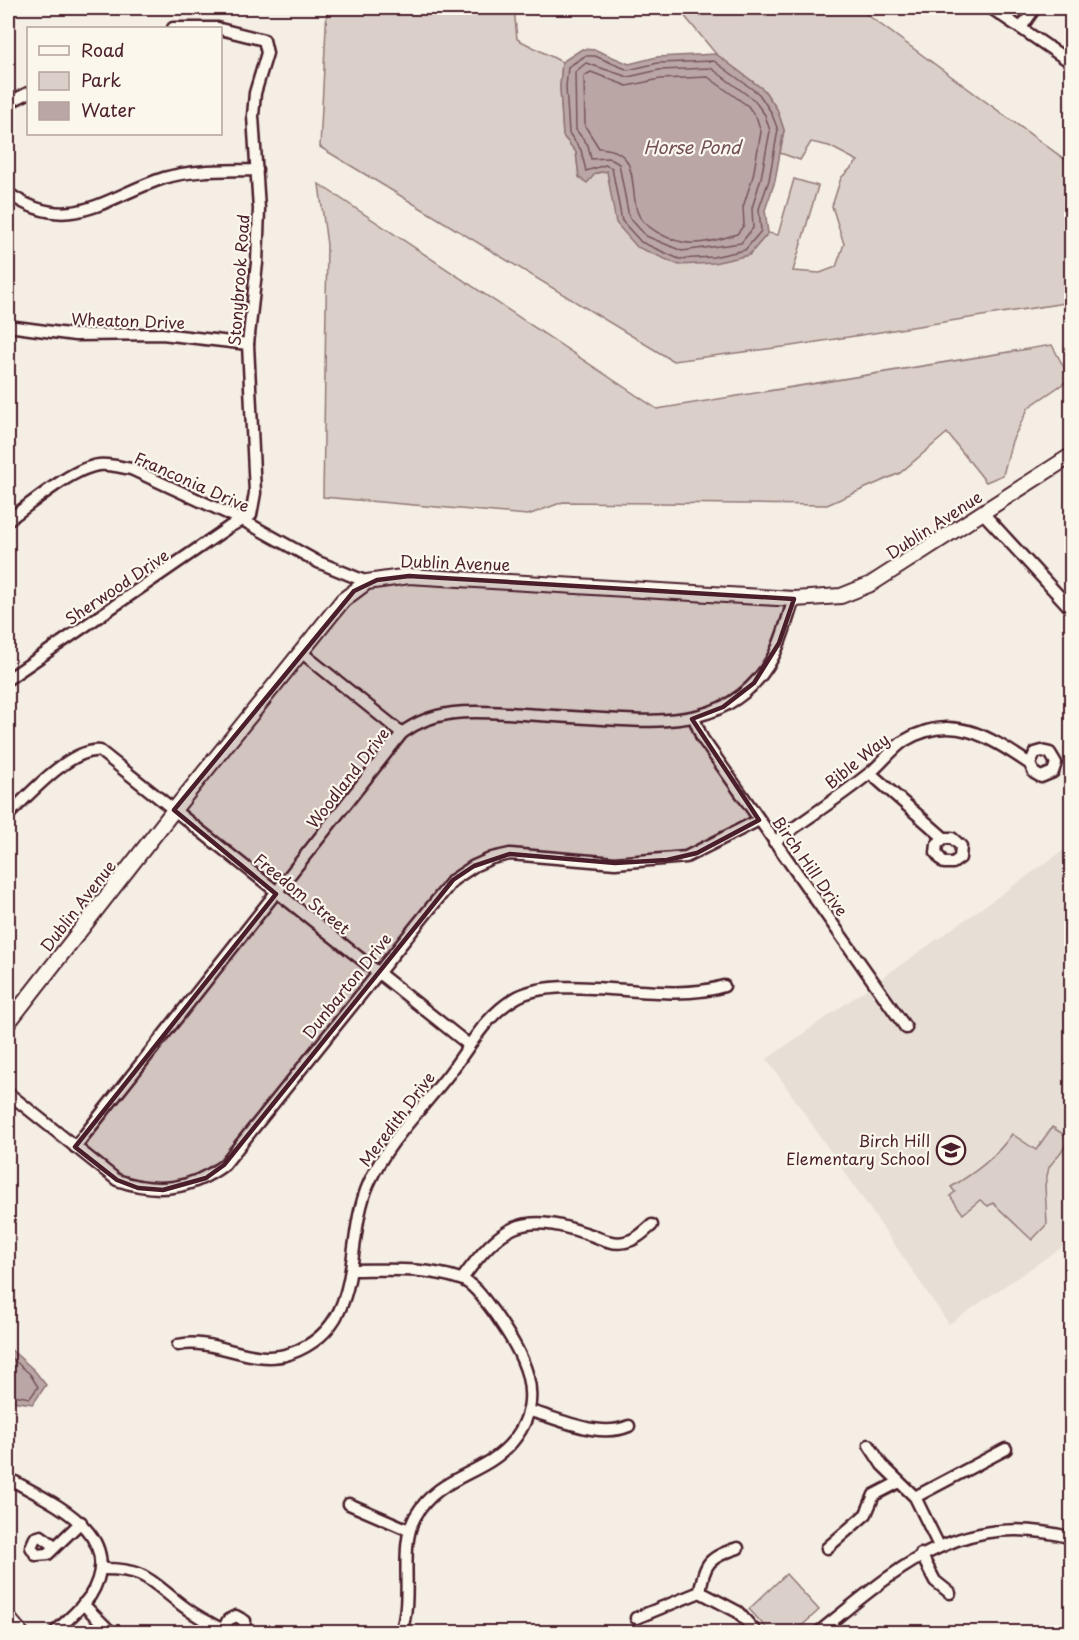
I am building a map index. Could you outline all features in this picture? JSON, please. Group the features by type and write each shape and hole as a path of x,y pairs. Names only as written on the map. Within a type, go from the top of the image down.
{"street":[{"path":"991,8 1071,63"},
{"path":"1021,28 1035,8"},
{"name":"Stonybrook Road","path":"222,30 264,40 267,53 255,93 253,116 257,170 257,263 248,344 255,494 251,515 244,520"},
{"path":"8,103 27,94"},
{"path":"8,193 39,208 71,212 93,208 165,178 188,173 257,170"},
{"name":"Wheaton Drive","path":"8,326 75,335 162,334 248,344"},
{"name":"Dublin Avenue","path":"8,1023 174,810 343,600 367,582 409,576 794,599 827,598 857,591 885,576 1071,455"},
{"name":"Franconia Drive","path":"8,520 78,473 97,465 115,465 131,469 244,520 318,562 367,582"},
{"path":"983,513 1071,610"},
{"name":"Sherwood Drive","path":"8,679 229,527 244,520"},
{"name":"Woodland Drive","path":"75,1147 402,733 428,719 467,711 646,722 694,718 723,707 754,683 771,660 794,599"},
{"path":"301,652 402,733"},
{"name":"Birch Hill Drive","path":"694,718 702,738 906,1028"},
{"name":"Bible Way","path":"774,842 870,773 904,741 931,731 947,729 979,732 1030,764"},
{"name":"Freedom Street","path":"8,815 64,764 91,750 105,754 276,894 469,1045"},
{"path":"870,773 944,838"},
{"name":"Dunbarton Drive","path":"8,1093 117,1180 138,1188 163,1190 187,1186 206,1178 224,1165 453,880 492,858 510,854 615,862 667,860 696,854 759,820"},
{"name":"Meredith Drive","path":"178,1345 198,1344 260,1358 288,1354 325,1331 347,1296 359,1214 374,1171 469,1045 504,1006 530,992 569,988 692,993 724,986"},
{"path":"462,1279 484,1252 516,1226 548,1222 617,1243 638,1237 652,1225"},
{"path":"352,1270 409,1270 462,1279 492,1311 522,1355 530,1380 530,1411 518,1434 504,1451 438,1489 421,1508 409,1530 408,1607 401,1632"},
{"path":"530,1411 601,1431 615,1432 629,1426"},
{"path":"869,1445 882,1465 915,1497 939,1546"},
{"path":"915,1497 1006,1449"},
{"path":"8,1478 81,1522 96,1543 100,1569 94,1589 83,1604 55,1632"},
{"path":"827,1548 866,1514 874,1496 899,1482"},
{"path":"349,1504 409,1530"},
{"path":"55,1546 81,1522"},
{"path":"819,1632 894,1572 921,1554 968,1535 1015,1529 1071,1538"},
{"path":"700,1592 702,1575 710,1561 738,1548"},
{"path":"921,1554 935,1581 950,1593"},
{"path":"100,1569 123,1569 143,1575 153,1580 185,1608 226,1631 228,1620 236,1616 245,1621 243,1632"},
{"path":"636,1618 700,1592 738,1612 756,1632"},
{"path":"83,1604 111,1632"},
{"path":"8,1618 20,1632"}],"highlighted area":[{"path":"409,576 794,599 779,643 754,683 723,707 692,719 759,820 697,853 667,860 615,863 510,854 474,866 453,880 224,1165 206,1178 163,1190 138,1188 117,1180 75,1147 276,894 174,810 354,591 377,580"}],"shaded area":[{"name":"Birch Hill Elementary School","path":"1071,845 1071,1241 949,1324 767,1059"}],"green space":[{"path":"327,8 514,8 517,39 562,62 560,87 563,136 576,152 579,177 607,171 612,193 749,255 768,233 778,235 794,179 818,186 793,271 820,273 836,267 844,244 832,206 841,178 858,161 829,146 811,142 800,160 780,153 784,130 777,109 764,90 716,54 678,8 858,8 1071,164 1071,302 791,346 673,361 320,147"},
{"path":"319,184 657,409 1052,345 1070,379 1029,407 1012,441 1003,475 986,482 947,433 900,473 827,505 563,502 528,515 323,497 327,245"},
{"path":"1052,1127 1071,1139 1049,1167 1045,1185 1047,1224 1032,1240 993,1203 988,1206 980,1200 963,1214 950,1196 955,1192 951,1187 984,1164 1012,1134 1036,1150"},
{"path":"786,1574 819,1610 795,1632 770,1632 749,1609"}],"water":[{"name":"Horse Pond","path":"582,49 596,50 629,64 657,57 716,54 764,90 777,109 784,130 775,181 765,210 768,233 749,255 714,263 679,265 637,247 616,223 607,171 596,173 587,183 579,177 576,152 563,136 560,87 562,62"},
{"path":"8,1347 34,1370 46,1385 33,1404 11,1401 8,1397"}],"place":[{"name":"Birch Hill Elementary School","path":"951,1150"}]}
